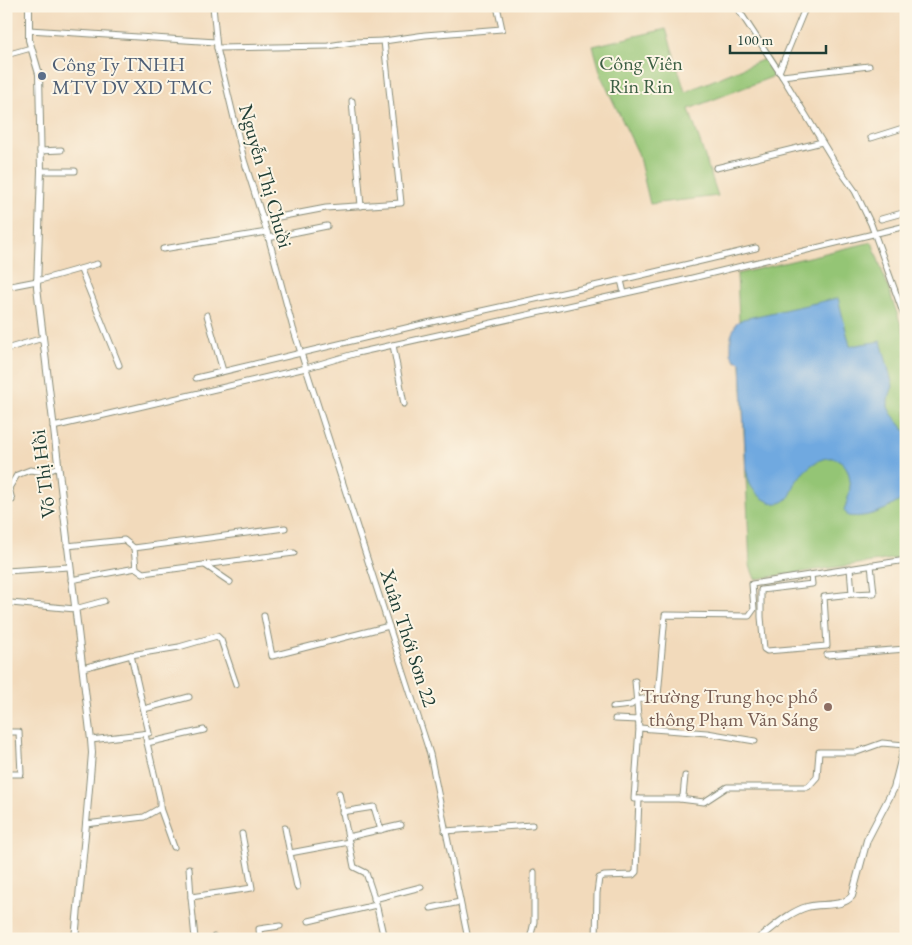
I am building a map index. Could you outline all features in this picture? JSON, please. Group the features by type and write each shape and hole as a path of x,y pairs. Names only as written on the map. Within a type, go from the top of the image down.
{"street":[{"name":"Võ Thị Hồi","path":"29,6 31,48 38,74 41,171 37,282 92,753 75,939"},
{"name":"Nguyễn Thị Chuồi","path":"213,6 216,45 244,160 267,232 301,352"},
{"path":"29,30 216,45 328,46 353,42 384,41 425,35 502,29 498,6"},
{"path":"736,6 855,191 874,234 906,321"},
{"path":"781,74 806,6"},
{"path":"263,220 326,208 401,203 384,41"},
{"path":"6,54 31,48"},
{"path":"781,74 869,66"},
{"path":"352,101 361,206"},
{"path":"872,138 906,127"},
{"path":"716,168 822,142"},
{"path":"40,151 61,150"},
{"path":"41,171 75,171"},
{"path":"881,219 906,212"},
{"path":"268,238 327,226"},
{"path":"53,427 306,368 357,353 680,281 906,226"},
{"path":"163,249 267,232"},
{"path":"196,378 301,352 756,248"},
{"path":"6,287 37,282 97,264"},
{"path":"81,270 118,365"},
{"path":"621,280 624,293"},
{"path":"207,314 223,371"},
{"path":"6,349 43,338"},
{"path":"393,345 404,404"},
{"name":"Xuân Thới Sơn 22","path":"301,352 430,754 444,831 468,939"},
{"path":"12,500 9,488 17,475 30,470 46,472 58,467"},
{"path":"134,548 285,528"},
{"path":"68,546 124,540 134,548 136,568"},
{"path":"71,580 136,568 143,573 294,553"},
{"path":"613,707 631,705 637,700 658,696 665,615 749,616 754,609 752,584 906,560"},
{"path":"204,565 230,582"},
{"path":"811,575 812,584 761,590 764,649 767,651 827,646 824,598 874,593 871,565"},
{"path":"6,571 69,567"},
{"path":"850,568 852,594"},
{"path":"11,602 75,609 104,601"},
{"path":"264,616 272,656 389,626"},
{"path":"83,668 131,655 179,647 217,636 221,640 236,684"},
{"path":"827,655 906,649"},
{"path":"91,740 149,733 131,655"},
{"path":"635,681 639,728 634,799 704,802 727,787 808,787 817,777 819,752 857,752 871,745 905,743 894,788 867,840 852,896 845,902 812,906 796,911 758,939"},
{"path":"144,709 190,697"},
{"path":"615,719 639,720"},
{"path":"639,728 707,733 754,741"},
{"path":"147,743 204,730"},
{"path":"6,732 18,732 20,774 8,774"},
{"path":"144,734 160,799 160,808 174,847"},
{"path":"680,800 683,796 685,776"},
{"path":"338,793 354,867 366,873 384,939"},
{"path":"596,939 599,878 604,876 633,875 636,872 639,799"},
{"path":"342,812 374,807 381,830"},
{"path":"86,824 144,817 160,808"},
{"path":"444,831 532,824"},
{"path":"290,853 348,840 401,825"},
{"path":"285,828 298,887"},
{"path":"191,896 252,888 242,834"},
{"path":"188,868 195,939"},
{"path":"530,939 534,922 534,872"},
{"path":"374,899 422,887"},
{"path":"431,908 460,902"},
{"path":"309,921 376,905"},
{"path":"260,939 259,929 280,926"}],"green space":[{"name":"Công Viên Rin Rin","path":"666,29 685,92 767,58 777,75 689,109 718,196 650,204 638,153 602,78 593,46"},
{"path":"872,242 906,339 906,557 755,579 750,566 737,274"}],"water":[{"path":"838,298 850,346 881,341 893,386 888,400 888,407 906,432 906,496 886,509 856,517 848,516 844,510 849,495 850,479 846,467 835,459 822,459 811,465 796,482 789,497 782,502 771,502 756,493 749,482 746,469 741,362 735,360 731,354 731,336 736,323 743,319"}],"place":[{"name":"Công Ty TNHH MTV DV XD TMC","path":"42,76"},
{"name":"Trường Trung học phổ thông Phạm Văn Sáng","path":"828,707"}]}
